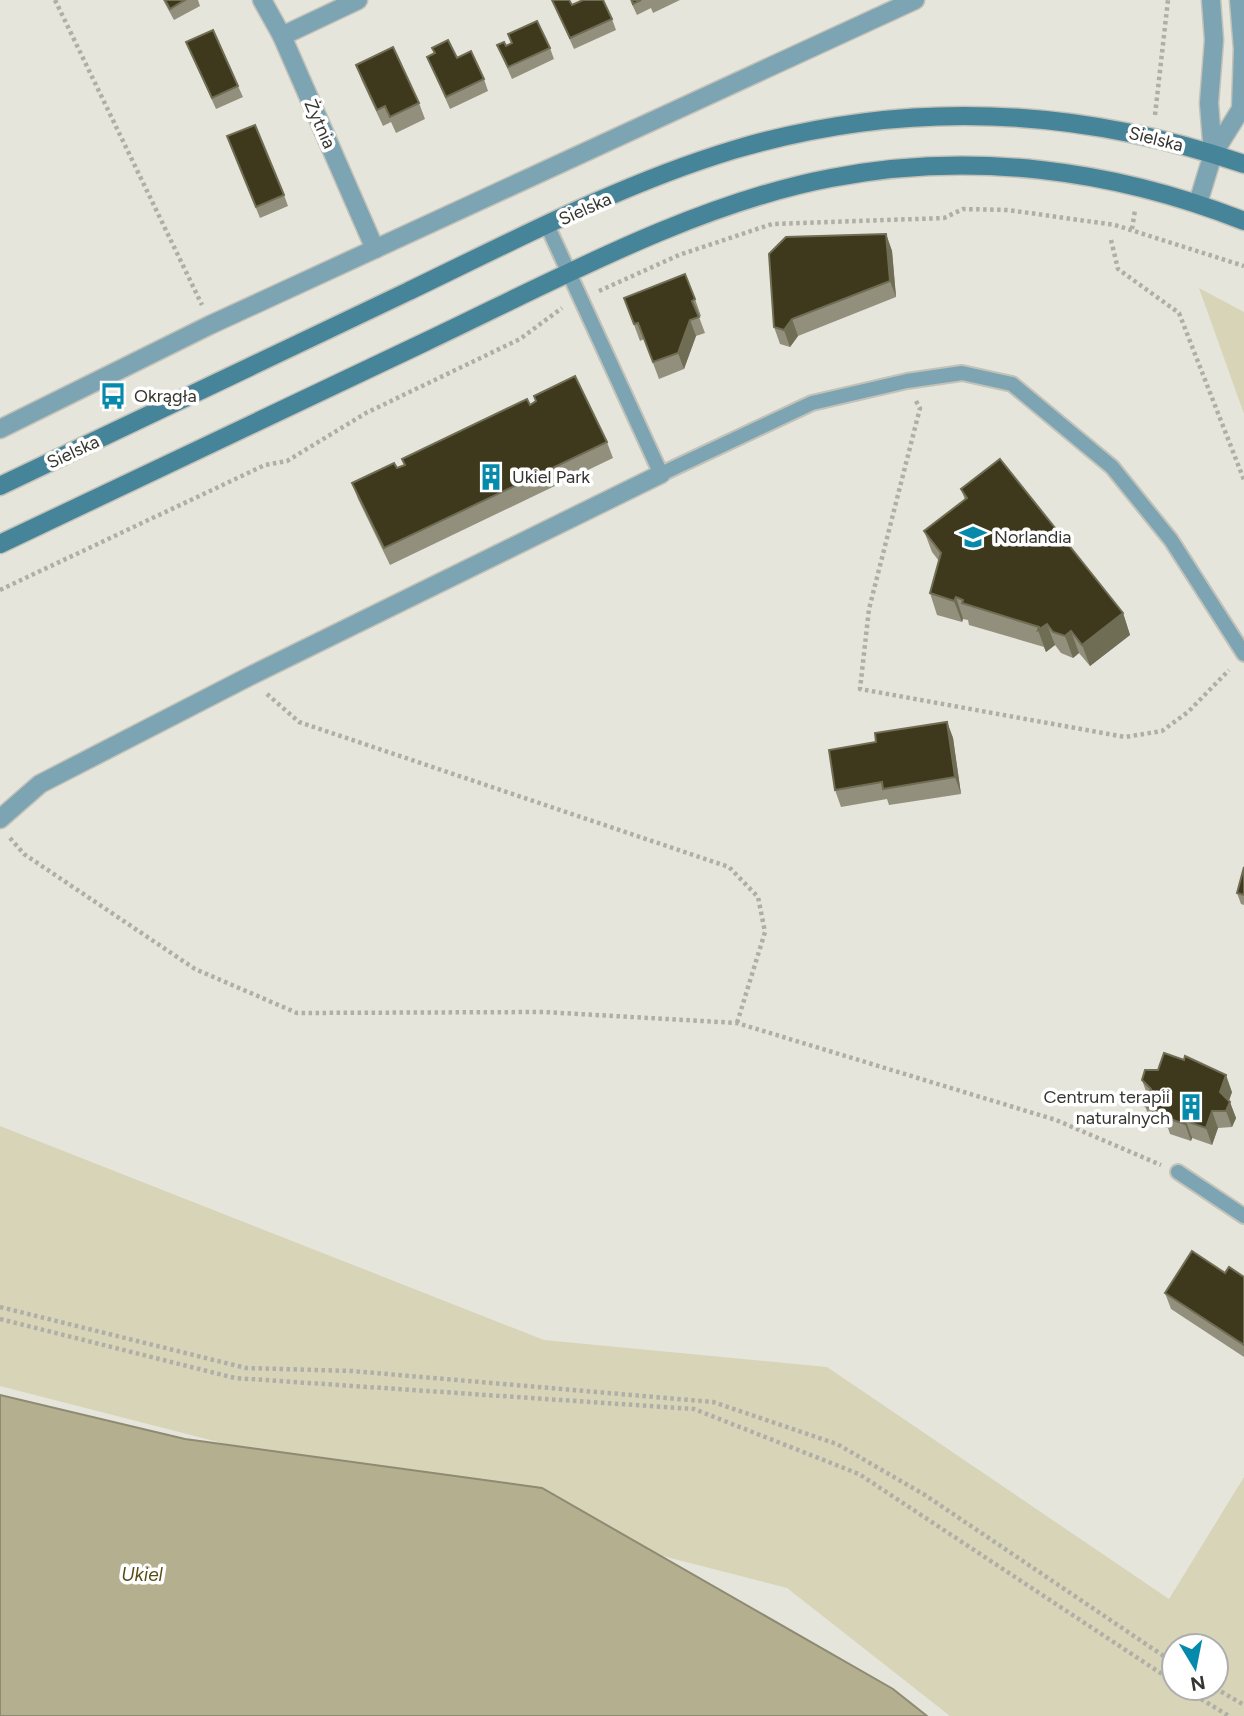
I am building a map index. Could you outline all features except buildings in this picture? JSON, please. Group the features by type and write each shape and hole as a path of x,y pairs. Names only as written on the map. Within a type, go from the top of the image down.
{"main road":[{"name":"Sielska","path":"0,486 547,225 671,171 732,150 806,130 893,116 969,115 1059,121 1132,132 1244,164"},
{"path":"0,544 568,275 746,201 831,178 926,166 1002,165 1121,183 1198,203 1244,221"}],"street":[{"name":"Żytnia","path":"262,0 282,36 374,249"},
{"path":"282,36 358,0"},
{"path":"0,429 211,325 915,0"},
{"name":"Sielska","path":"1211,0 1214,40 1209,103 1213,154"},
{"name":"Sielska","path":"1198,203 1213,154 1241,109 1244,49 1239,0"},
{"path":"0,819 40,784 248,677 661,474"}],"lane":[{"path":"547,225 661,474 812,402 962,373 1012,384 1112,467 1171,540 1239,659"},
{"path":"1178,1172 1244,1216"}],"path":[{"path":"55,0 211,325"},
{"path":"1158,103 1168,0"},
{"path":"944,218 963,209 1009,209 1115,225 1244,266"},
{"path":"1111,240 1118,269 1179,313 1244,480"},
{"path":"907,382 920,408 869,609 860,689 1125,737 1162,732 1188,712 1239,659"},
{"path":"0,590 265,465 287,461"},
{"path":"248,677 299,722 729,867 758,897 765,932 737,1023"},
{"path":"8,836 24,854 195,969 297,1013 544,1012 737,1023 1056,1120 1178,1172"},
{"path":"0,1307 246,1368 352,1371 713,1402 837,1444 925,1495 1160,1653"},
{"path":"0,1319 234,1378 694,1409 859,1474 1160,1673"},
{"path":"1206,1702 1229,1716"}],"shaded area":[{"path":"1199,288 1244,312 1244,414"},
{"path":"0,1126 544,1340 827,1367 1169,1599 1244,1477 1244,1716 950,1716 787,1588 0,1386"}],"water":[{"name":"Ukiel","path":"0,1395 185,1439 542,1488 893,1689 927,1716 0,1716"}],"place":[{"name":"Okrągła","path":"113,396"},
{"name":"Ukiel Park","path":"491,477"},
{"name":"Norlandia","path":"973,537"},
{"name":"Centrum terapii naturalnych","path":"1191,1107"}]}
